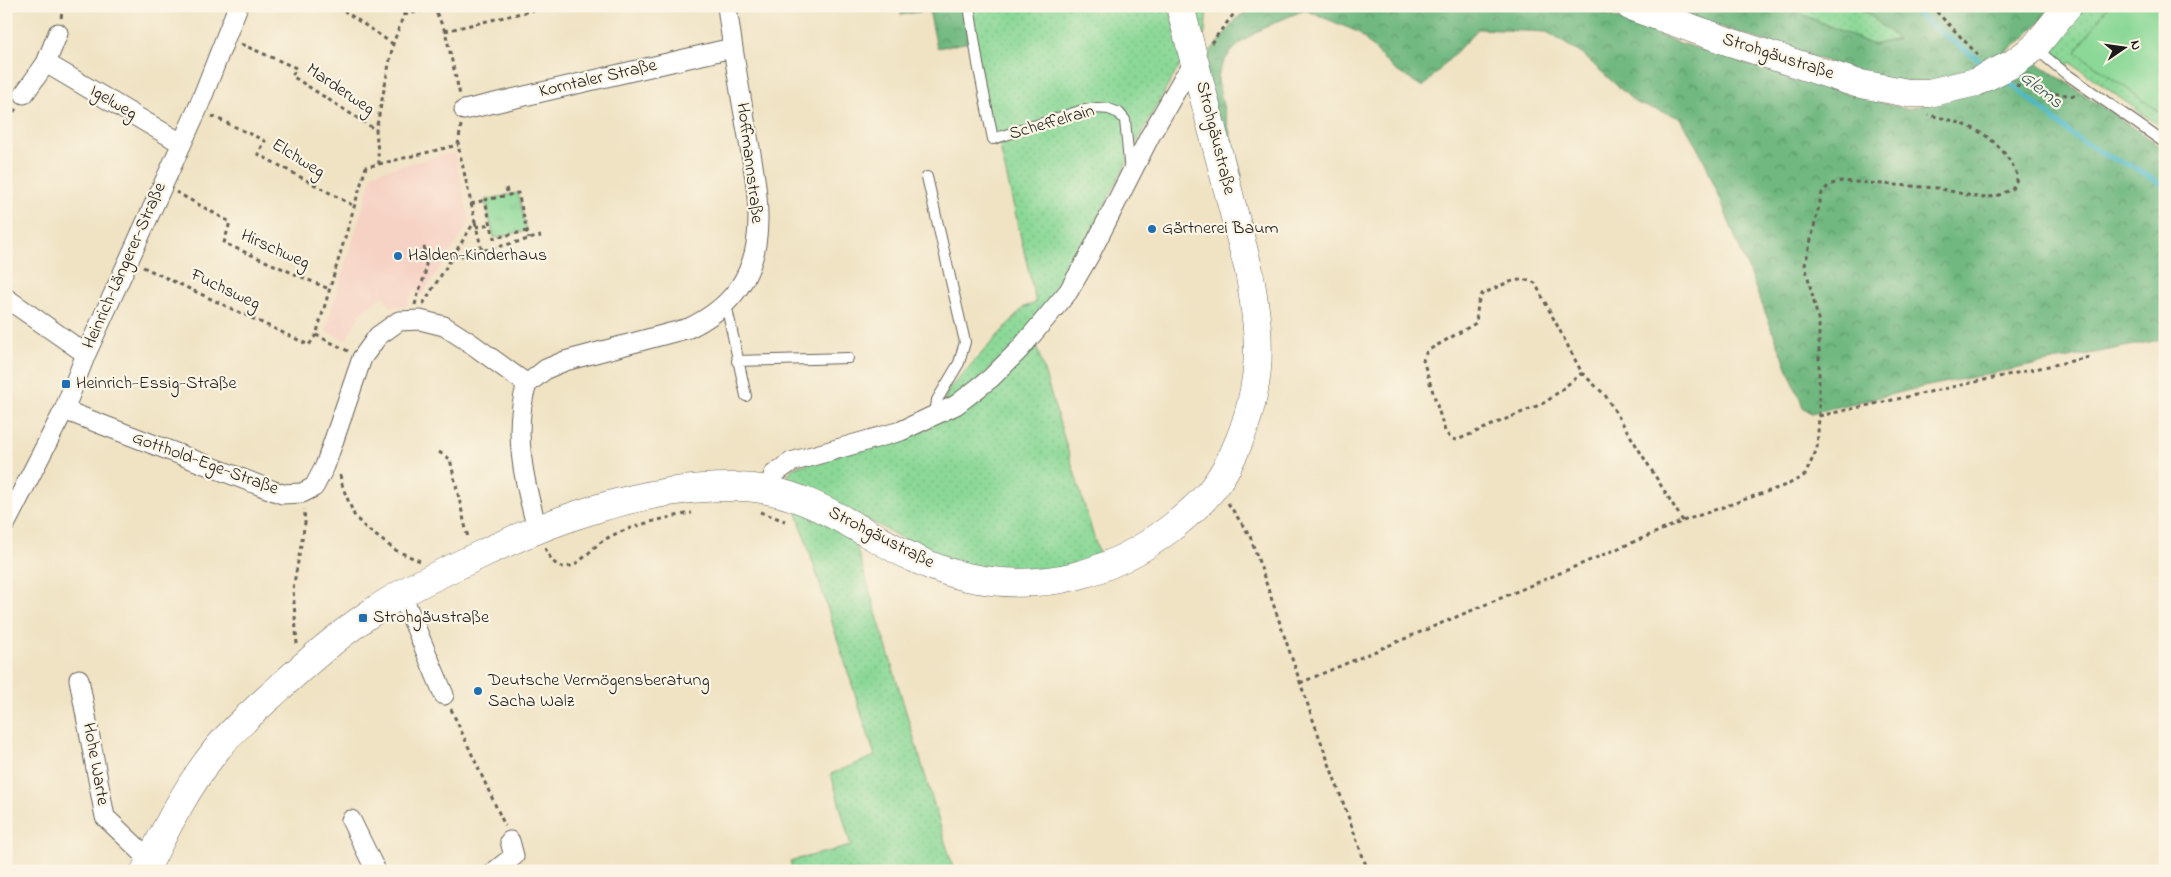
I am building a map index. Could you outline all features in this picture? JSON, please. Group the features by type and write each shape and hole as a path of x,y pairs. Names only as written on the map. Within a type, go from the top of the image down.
{"main road":[{"name":"Strohgäustraße","path":"148,865 176,808 218,747 305,665 363,618 440,574 473,558 537,528 587,511 656,494 702,488 741,486 761,500 795,497 826,510 890,546 928,564 964,576 1004,582 1052,580 1086,574 1104,568 1154,541 1182,519 1214,488 1234,450 1246,421 1254,391 1258,355 1256,312 1248,271 1180,6"},
{"name":"Strohgäustraße","path":"1630,6 1730,42 1856,82 1918,93"},
{"path":"1918,93 1976,82 2012,64 2034,48 2068,6"}],"street":[{"name":"Heinrich-Längerer-Straße","path":"6,523 64,410 86,354 198,108 238,6"},
{"name":"Hoffmannstraße","path":"527,384 546,368 565,361 689,328 708,318 726,304 740,288 756,247 759,220 755,177 732,48 727,6"},
{"path":"24,94 46,63 58,34"},
{"name":"Korntaler Straße","path":"464,110 732,48"},
{"name":"Igelweg","path":"46,63 181,143"},
{"path":"761,500 774,474 791,462 901,431 956,405 991,378 1044,322 1068,292 1131,176 1150,136 1184,77 1196,63"},
{"path":"6,298 86,354"},
{"path":"400,321 420,320 444,326 470,342 527,384 522,400 519,423 528,498 537,528"},
{"name":"Gotthold-Ege-Straße","path":"64,410 282,494 302,493 314,487 326,466 362,358 378,336 400,321"},
{"path":"402,595 444,695"},
{"name":"Hohe Warte","path":"79,679 105,817 148,865"},
{"path":"351,820 376,871"},
{"path":"495,871 514,856 510,841"}],"lane":[{"name":"Scheffelrain","path":"969,6 993,139 1080,111 1097,108 1109,109 1119,113 1125,120 1131,176"},
{"path":"2034,48 2165,143"},
{"path":"927,177 966,342 959,363 936,400 935,416"},
{"path":"726,304 746,396"},
{"path":"737,361 848,358"}],"path":[{"path":"337,6 393,44"},
{"path":"379,164 376,130 393,44 406,6"},
{"path":"445,31 551,6"},
{"path":"1196,63 1240,6"},
{"path":"404,15 434,7 445,31 464,110 458,145 482,251"},
{"name":"Marderweg","path":"243,45 296,68 292,76 376,130"},
{"path":"1300,683 1683,521 1789,484 1805,475 1817,449 1819,323 1805,265 1822,193 1829,185 1841,181 1937,188 1980,198 1998,196 2012,189 2018,177 2012,162 1996,143 1973,127 1914,113 1907,102 1918,93"},
{"name":"Elchweg","path":"215,117 265,141 258,154 354,206"},
{"path":"362,358 316,335 366,167 458,145"},
{"path":"506,188 508,195"},
{"path":"471,204 518,193 529,239"},
{"name":"Hirschweg","path":"182,196 230,222 224,242 329,288"},
{"path":"485,200 494,238 527,231"},
{"path":"400,321 407,308 423,304 475,221"},
{"path":"476,227 490,224"},
{"path":"452,258 541,236"},
{"path":"415,305 427,268 424,246"},
{"name":"Fuchsweg","path":"129,260 309,345 316,335"},
{"path":"1582,373 1546,402 1457,440 1450,440 1444,431 1423,360 1427,351 1476,323 1478,303 1482,294 1518,279 1528,279 1535,283 1582,373 1605,395 1683,521"},
{"path":"1819,416 2090,357"},
{"path":"333,441 338,457 343,488 355,516 366,528 395,550 440,574"},
{"path":"439,452 450,458 473,558"},
{"path":"1214,488 1233,509 1250,536 1300,683 1368,871"},
{"path":"302,493 305,523 293,588 293,613 297,650 305,665"},
{"path":"761,500 785,521"},
{"path":"537,528 553,562 561,567 579,561 593,547 606,539 665,519 694,512"},
{"path":"444,695 505,825 510,841"}],"shaded area":[{"name":"Halden-Kinderhaus","path":"454,152 470,222 422,295 414,290 407,306 391,307 383,296 360,314 346,340 325,331 373,173"}],"green space":[{"path":"900,6 966,6 970,42 937,48 929,10 901,15"},
{"path":"966,6 1169,6 1183,60 1155,108 1062,288 991,374 949,404 944,401 948,390 1024,307 1036,303 999,143 993,139"},
{"path":"1186,6 1207,6 1205,34 1196,43"},
{"path":"1254,6 1586,6 1676,42 1842,92 1907,109 1923,105 2033,60 2165,149 2165,352 2159,340 1923,387 1811,413 1803,407 1706,164 1681,118 1636,103 1582,54 1547,32 1478,29 1423,87 1393,69 1358,32 1305,10 1280,20 1254,34 1231,52 1223,63 1218,76 1218,82 1242,177 1233,181 1201,63 1237,18"},
{"path":"1656,6 1783,6 1873,45 1898,39 1859,6 2051,6 2041,21 2021,41 1987,64 1923,84 1891,82"},
{"path":"1783,6 1859,6 1898,39 1873,45"},
{"path":"2068,6 2108,6 2076,52 2165,116 2165,130 2070,62 2065,73 2042,53"},
{"path":"2108,6 2165,6 2165,116 2076,52"},
{"path":"518,193 527,231 494,238 485,200"},
{"path":"1035,341 1101,561 1034,575 954,566 833,501 793,483 787,476 793,468 916,431"},
{"path":"795,507 853,536 954,871 793,871 790,861 851,846 831,774 875,756"}],"waterway":[{"name":"Glems","path":"1906,6 1988,67"},
{"name":"Glems","path":"2003,78 2071,134 2107,156 2134,167 2165,187"}],"place":[{"name":"Gärtnerei Baum","path":"1152,229"},
{"name":"Halden-Kinderhaus","path":"398,256"},
{"name":"Heinrich-Essig-Straße","path":"66,384"},
{"name":"Strohgäustraße","path":"363,618"},
{"name":"Deutsche Vermögensberatung Sacha Walz","path":"478,691"}]}
